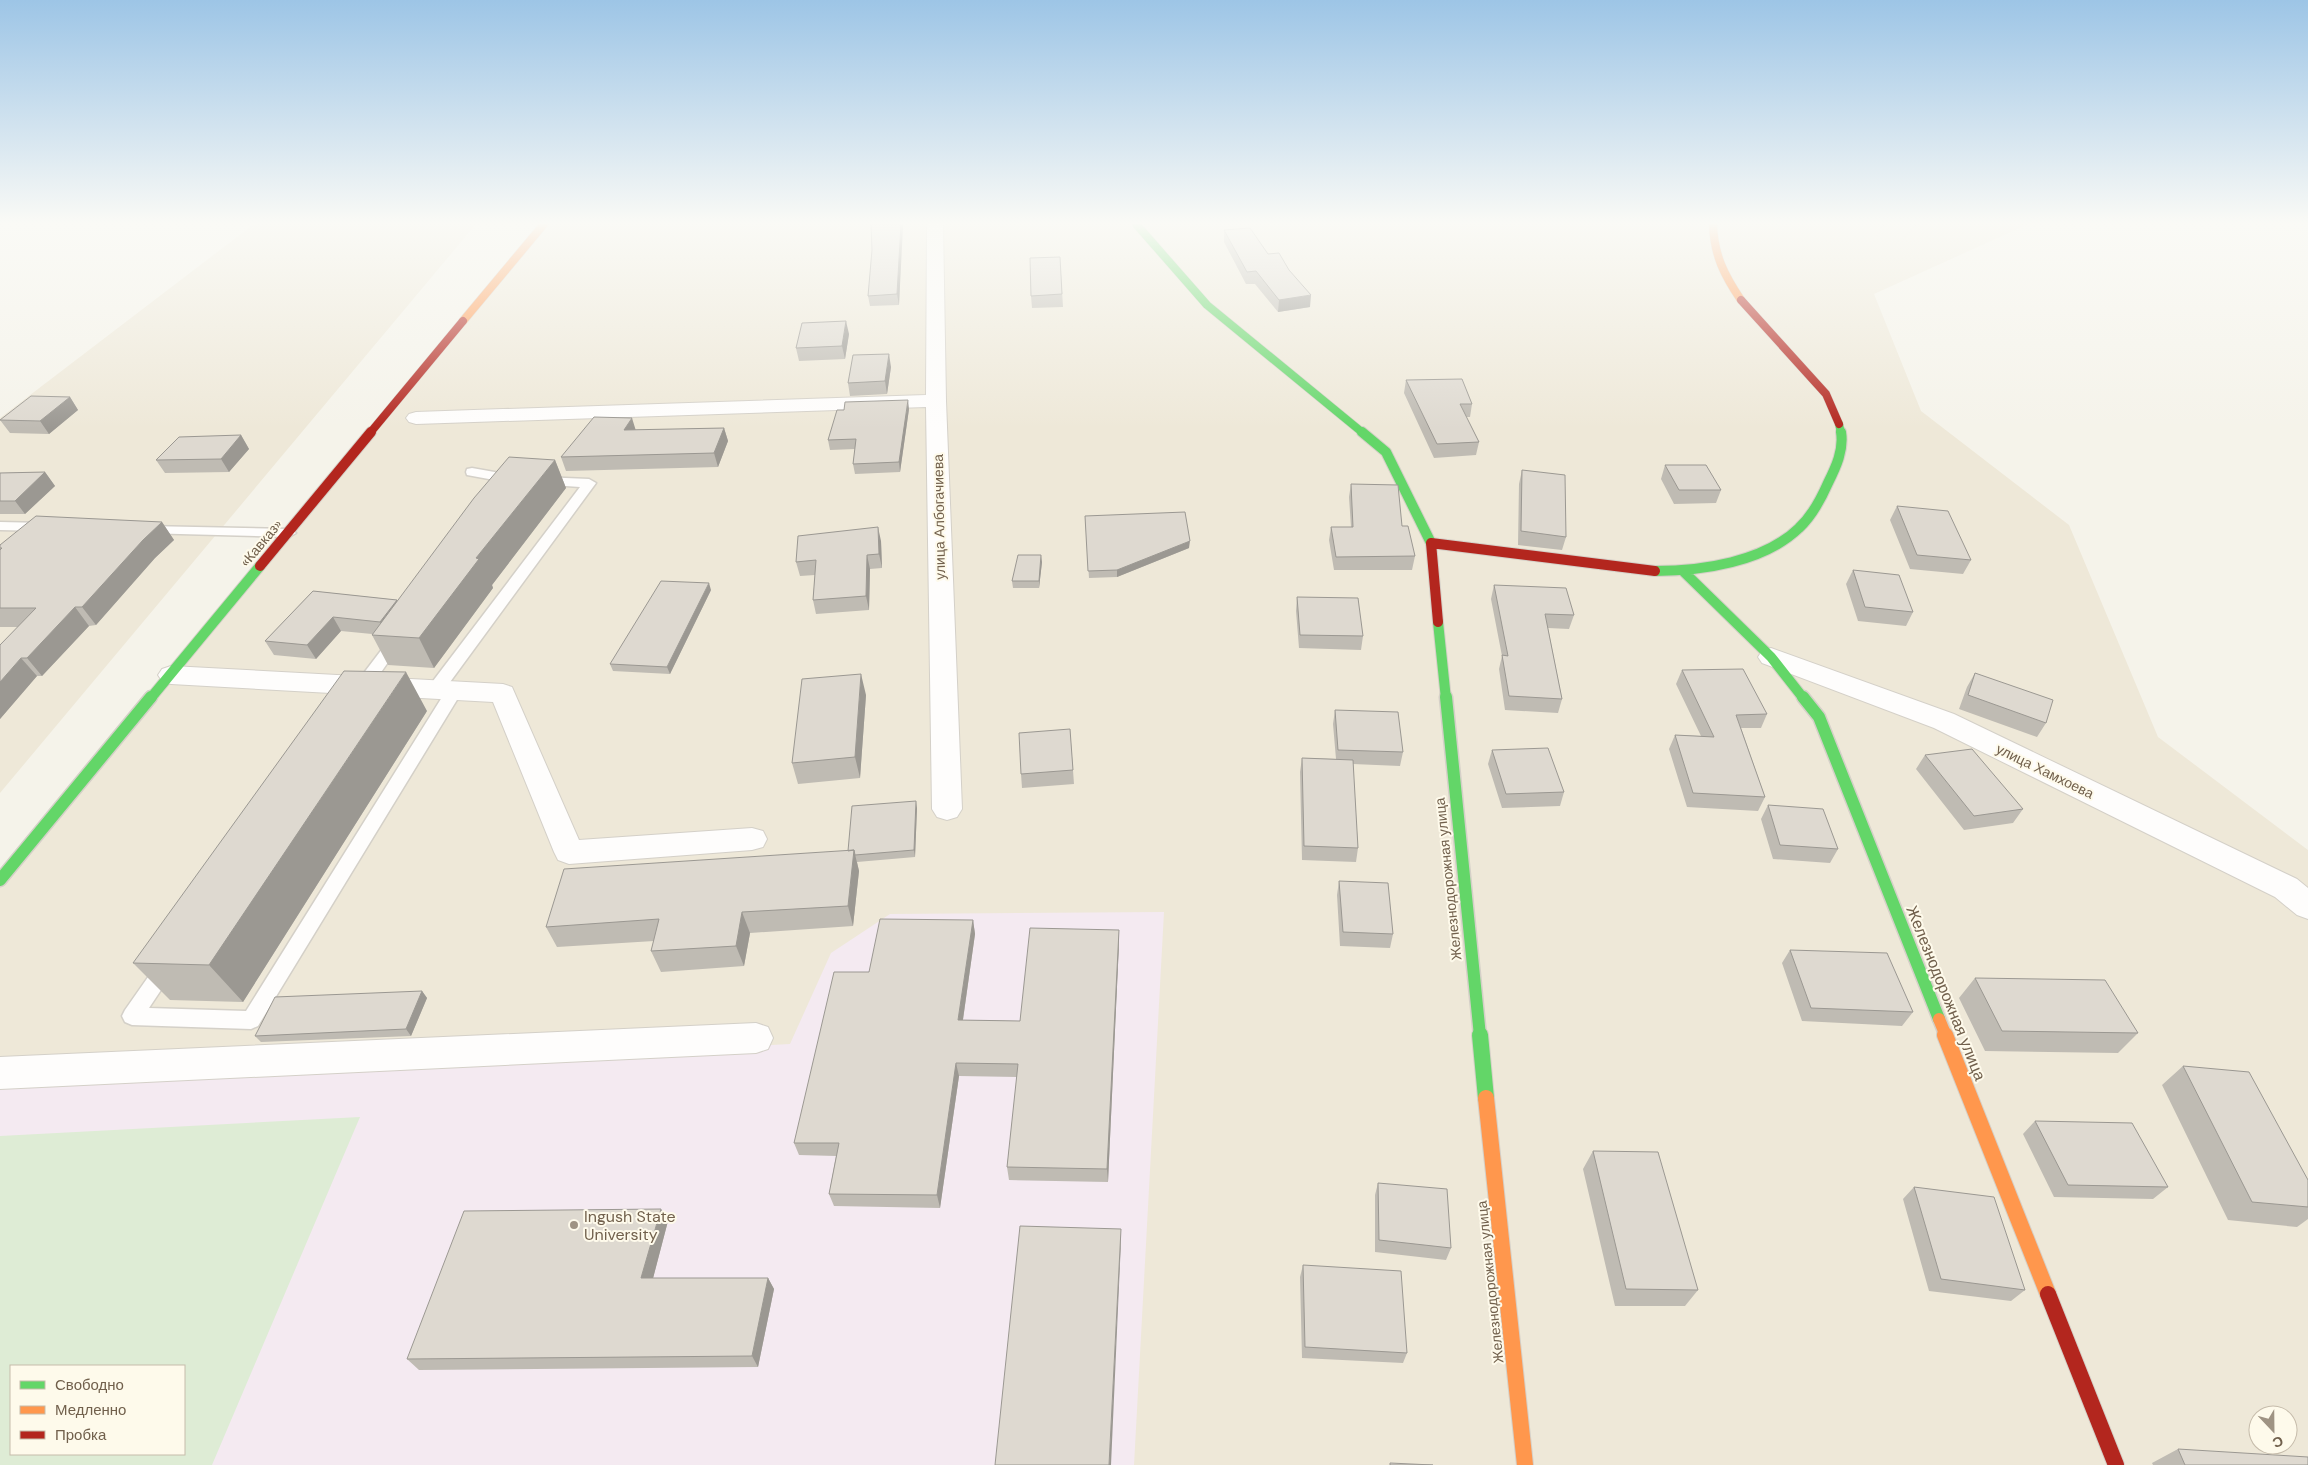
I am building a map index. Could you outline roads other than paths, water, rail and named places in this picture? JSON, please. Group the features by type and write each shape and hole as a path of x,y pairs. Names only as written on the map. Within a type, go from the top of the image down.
{"main road":[{"name":"«Кавказ»","path":"0,880 488,292"},
{"path":"1196,292 1207,305 1386,452 1431,543 1650,571 1684,572 1718,566 1754,554 1798,529 1828,487 1844,442 1838,421 1826,394 1748,310 1736,292"},
{"name":"Железнодорожная улица","path":"1431,543 1465,902 1525,1465"},
{"name":"Железнодорожная улица","path":"1684,572 1771,657 1819,717 2116,1465"}],"street":[{"name":"улица Албогачиева","path":"935,292 936,401 947,809"},
{"path":"416,418 936,401"},
{"name":"улица Хамхоева","path":"1771,657 1944,722 2286,888 2308,906"},
{"path":"171,675 358,693 446,690 503,693 568,852 752,839"},
{"path":"0,1073 756,1038"}],"lane":[{"path":"177,952 132,1016 251,1020 446,690 589,483 522,480 472,472"},
{"path":"501,495 522,480"},
{"path":"0,526 60,528"},
{"path":"130,529 289,533"},
{"path":"358,693 403,630"}],"place":[{"name":"Ingush State University","path":"574,1225"}]}
